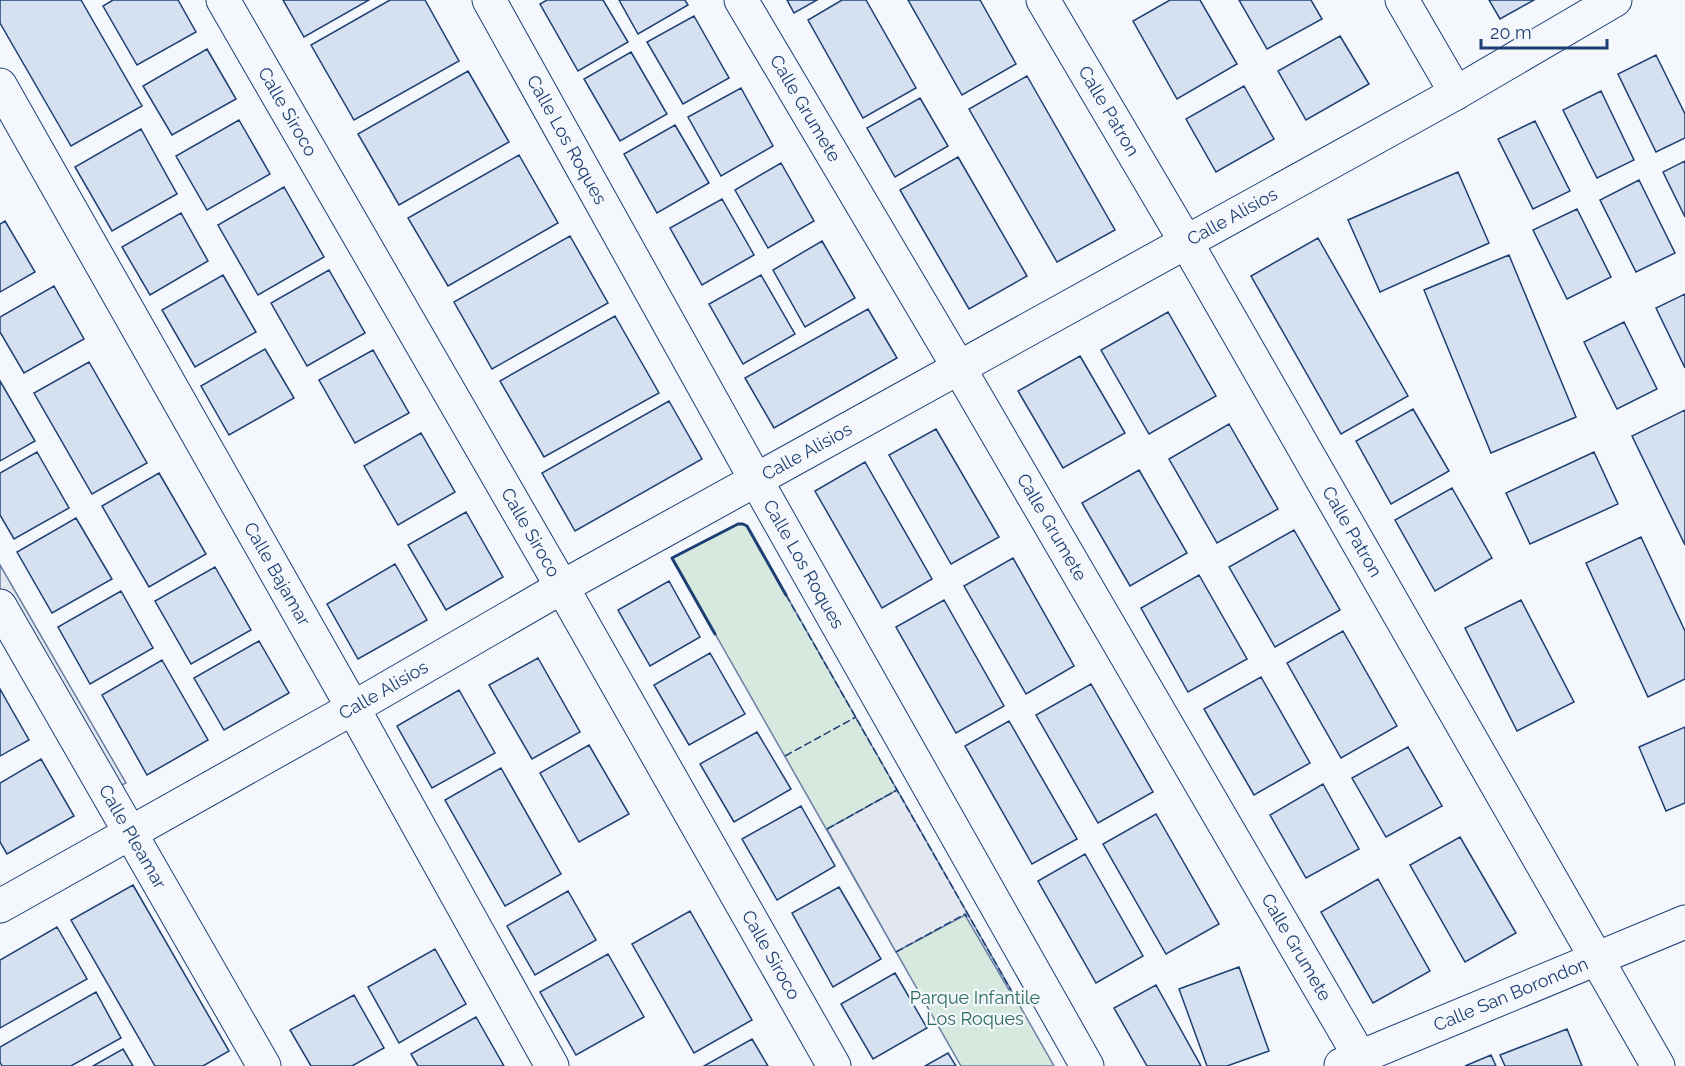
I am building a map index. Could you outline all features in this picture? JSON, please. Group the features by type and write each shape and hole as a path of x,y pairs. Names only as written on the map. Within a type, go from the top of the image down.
{"street":[{"name":"Calle Siroco","path":"223,0 562,587 834,1066"},
{"name":"Calle Los Roques","path":"489,0 756,480 1087,1066"},
{"name":"Calle Grumete","path":"741,0 959,368 1349,1062"},
{"name":"Calle Patron","path":"1043,0 1186,242 1658,1066"},
{"path":"1402,0 1456,93"},
{"name":"Calle Alisios","path":"0,906 353,708 562,587 1456,93 1615,0"},
{"name":"Calle Bajamar","path":"0,85 353,708 552,1066"},
{"name":"Calle Pleamar","path":"0,606 264,1066"},
{"name":"Calle San Borondon","path":"1349,1062 1685,922"}],"green space":[{"name":"Parque Infantile Los Roques","path":"738,524 747,526 1054,1066 961,1066 672,558"}],"shaded area":[{"path":"0,565 126,783 114,789 0,590"},
{"path":"897,790 1011,990 965,915 896,952 827,829"}],"building":[{"path":"0,0 81,0 142,106 71,146 0,23"},
{"path":"113,0 178,0 196,32 137,65 103,6"},
{"path":"283,0 369,0 304,37"},
{"path":"390,0 425,0 459,61 354,120 311,45"},
{"path":"547,0 603,0 628,42 578,71 540,4"},
{"path":"619,0 685,0 688,5 638,34"},
{"path":"787,0 817,0 794,13"},
{"path":"842,0 866,0 916,88 863,118 808,20"},
{"path":"908,0 980,0 1016,64 962,95"},
{"path":"1170,0 1200,0 1237,64 1177,99 1133,21"},
{"path":"1239,0 1311,0 1322,19 1267,49"},
{"path":"1489,0 1534,0 1500,19"},
{"path":"694,16 729,78 683,104 647,42"},
{"path":"1340,36 1369,84 1306,120 1278,71"},
{"path":"207,49 236,99 172,135 143,86"},
{"path":"631,52 667,114 620,141 584,79"},
{"path":"1656,55 1685,114 1685,138 1656,152 1618,74"},
{"path":"468,71 509,142 399,205 358,134"},
{"path":"1027,76 1115,230 1057,262 969,109"},
{"path":"1244,86 1274,139 1216,172 1186,119"},
{"path":"741,88 773,146 721,176 688,117"},
{"path":"1601,91 1634,160 1597,178 1563,110"},
{"path":"920,98 948,146 895,177 867,128"},
{"path":"239,120 270,174 207,210 176,156"},
{"path":"1535,121 1570,191 1533,209 1498,139"},
{"path":"675,125 709,183 657,213 624,154"},
{"path":"141,129 177,194 112,231 75,167"},
{"path":"519,155 558,223 448,286 408,218"},
{"path":"958,157 1027,276 969,309 900,190"},
{"path":"1685,161 1685,217 1663,172"},
{"path":"781,163 814,221 768,248 735,190"},
{"path":"1458,172 1489,243 1380,292 1348,220"},
{"path":"1639,180 1675,253 1636,272 1600,200"},
{"path":"284,187 324,257 258,295 218,225"},
{"path":"722,199 754,255 702,285 670,228"},
{"path":"1577,209 1611,277 1567,299 1533,230"},
{"path":"181,213 208,261 150,295 122,247"},
{"path":"5,221 35,272 0,292 0,224"},
{"path":"570,236 608,303 492,369 454,302"},
{"path":"1318,238 1408,396 1341,434 1251,276"},
{"path":"822,241 855,298 805,327 773,270"},
{"path":"1509,255 1576,417 1491,453 1424,290"},
{"path":"329,270 365,333 307,366 271,303"},
{"path":"223,275 256,332 195,367 162,310"},
{"path":"761,275 795,334 743,364 709,304"},
{"path":"54,286 84,339 24,373 0,332 0,317"},
{"path":"1685,294 1685,368 1656,308"},
{"path":"868,309 897,358 774,428 745,378"},
{"path":"1168,312 1216,396 1149,434 1101,350"},
{"path":"615,316 659,393 544,457 500,381"},
{"path":"1624,322 1657,389 1617,409 1584,342"},
{"path":"265,349 294,398 229,435 201,386"},
{"path":"373,350 409,413 355,443 319,380"},
{"path":"1080,356 1125,433 1063,468 1018,391"},
{"path":"89,362 147,463 92,494 34,393"},
{"path":"0,381 35,441 0,461"},
{"path":"669,401 702,459 575,531 542,473"},
{"path":"1413,409 1449,471 1391,504 1356,441"},
{"path":"1685,410 1685,545 1632,436"},
{"path":"1229,424 1278,509 1217,543 1169,459"},
{"path":"936,429 999,537 951,564 889,455"},
{"path":"421,433 455,492 398,525 364,466"},
{"path":"37,452 69,508 14,539 0,515 0,473"},
{"path":"1594,452 1618,504 1530,544 1506,493"},
{"path":"865,462 932,579 882,608 815,491"},
{"path":"1139,470 1187,553 1130,586 1082,503"},
{"path":"159,473 206,554 149,587 102,506"},
{"path":"1452,488 1492,558 1435,591 1395,520"},
{"path":"466,512 503,577 446,610 408,545"},
{"path":"76,518 112,579 52,613 17,552"},
{"path":"1294,530 1340,610 1275,647 1229,567"},
{"path":"1641,537 1685,631 1685,679 1648,697 1586,563"},
{"path":"1013,558 1074,666 1026,694 964,586"},
{"path":"395,564 427,620 358,659 327,604"},
{"path":"215,567 251,630 191,664 155,601"},
{"path":"1199,575 1247,659 1188,692 1141,608"},
{"path":"669,581 700,637 650,666 618,610"},
{"path":"121,591 153,648 90,684 58,627"},
{"path":"944,600 1004,706 956,733 896,627"},
{"path":"1521,600 1574,702 1517,731 1465,628"},
{"path":"1343,631 1397,726 1341,758 1287,663"},
{"path":"259,641 289,693 224,730 194,678"},
{"path":"710,653 745,714 689,745 654,685"},
{"path":"538,658 580,732 532,759 489,685"},
{"path":"162,660 208,740 147,775 102,695"},
{"path":"1261,677 1310,763 1254,795 1204,709"},
{"path":"1091,684 1153,792 1098,823 1036,715"},
{"path":"0,689 29,740 0,756"},
{"path":"459,690 495,753 432,788 397,726"},
{"path":"1009,721 1077,839 1032,864 965,746"},
{"path":"1685,727 1685,803 1666,811 1639,747"},
{"path":"757,732 791,789 734,822 700,764"},
{"path":"589,745 629,814 579,842 540,773"},
{"path":"1408,747 1442,806 1386,837 1352,778"},
{"path":"41,759 74,816 7,854 0,842 0,783"},
{"path":"501,768 561,874 505,906 445,800"},
{"path":"1323,784 1359,849 1306,878 1270,815"},
{"path":"801,806 835,866 777,900 742,839"},
{"path":"1156,814 1219,924 1166,954 1103,844"},
{"path":"1460,837 1516,933 1465,962 1410,865"},
{"path":"1085,854 1143,956 1096,983 1038,881"},
{"path":"1378,879 1430,971 1373,1003 1321,912"},
{"path":"133,885 229,1051 203,1066 155,1066 71,920"},
{"path":"839,887 881,959 833,987 792,913"},
{"path":"568,891 596,940 535,975 507,926"},
{"path":"690,911 752,1020 694,1053 632,944"},
{"path":"57,927 87,979 0,1028 0,960"},
{"path":"435,949 466,1004 399,1043 368,987"},
{"path":"608,954 644,1017 576,1055 540,992"},
{"path":"1239,967 1269,1051 1227,1066 1207,1066 1179,989"},
{"path":"895,973 927,1028 873,1059 841,1004"},
{"path":"1156,985 1201,1066 1147,1066 1114,1008"},
{"path":"96,992 121,1038 71,1066 2,1066 0,1047"},
{"path":"354,995 384,1048 352,1066 311,1066 290,1030"},
{"path":"476,1017 504,1066 418,1066 411,1054"},
{"path":"1567,1029 1582,1066 1505,1066 1500,1055"},
{"path":"752,1039 768,1066 704,1066"},
{"path":"123,1049 133,1066 93,1066"},
{"path":"948,1053 956,1066 925,1066"},
{"path":"1491,1055 1496,1066 1465,1066"}],"fence":[{"path":"786,595 1011,990"},
{"path":"785,756 856,717"},
{"path":"827,829 897,790"},
{"path":"896,952 965,914 967,917"}],"wall":[{"path":"715,634 672,558 738,524 743,524 747,526 786,595"}]}
